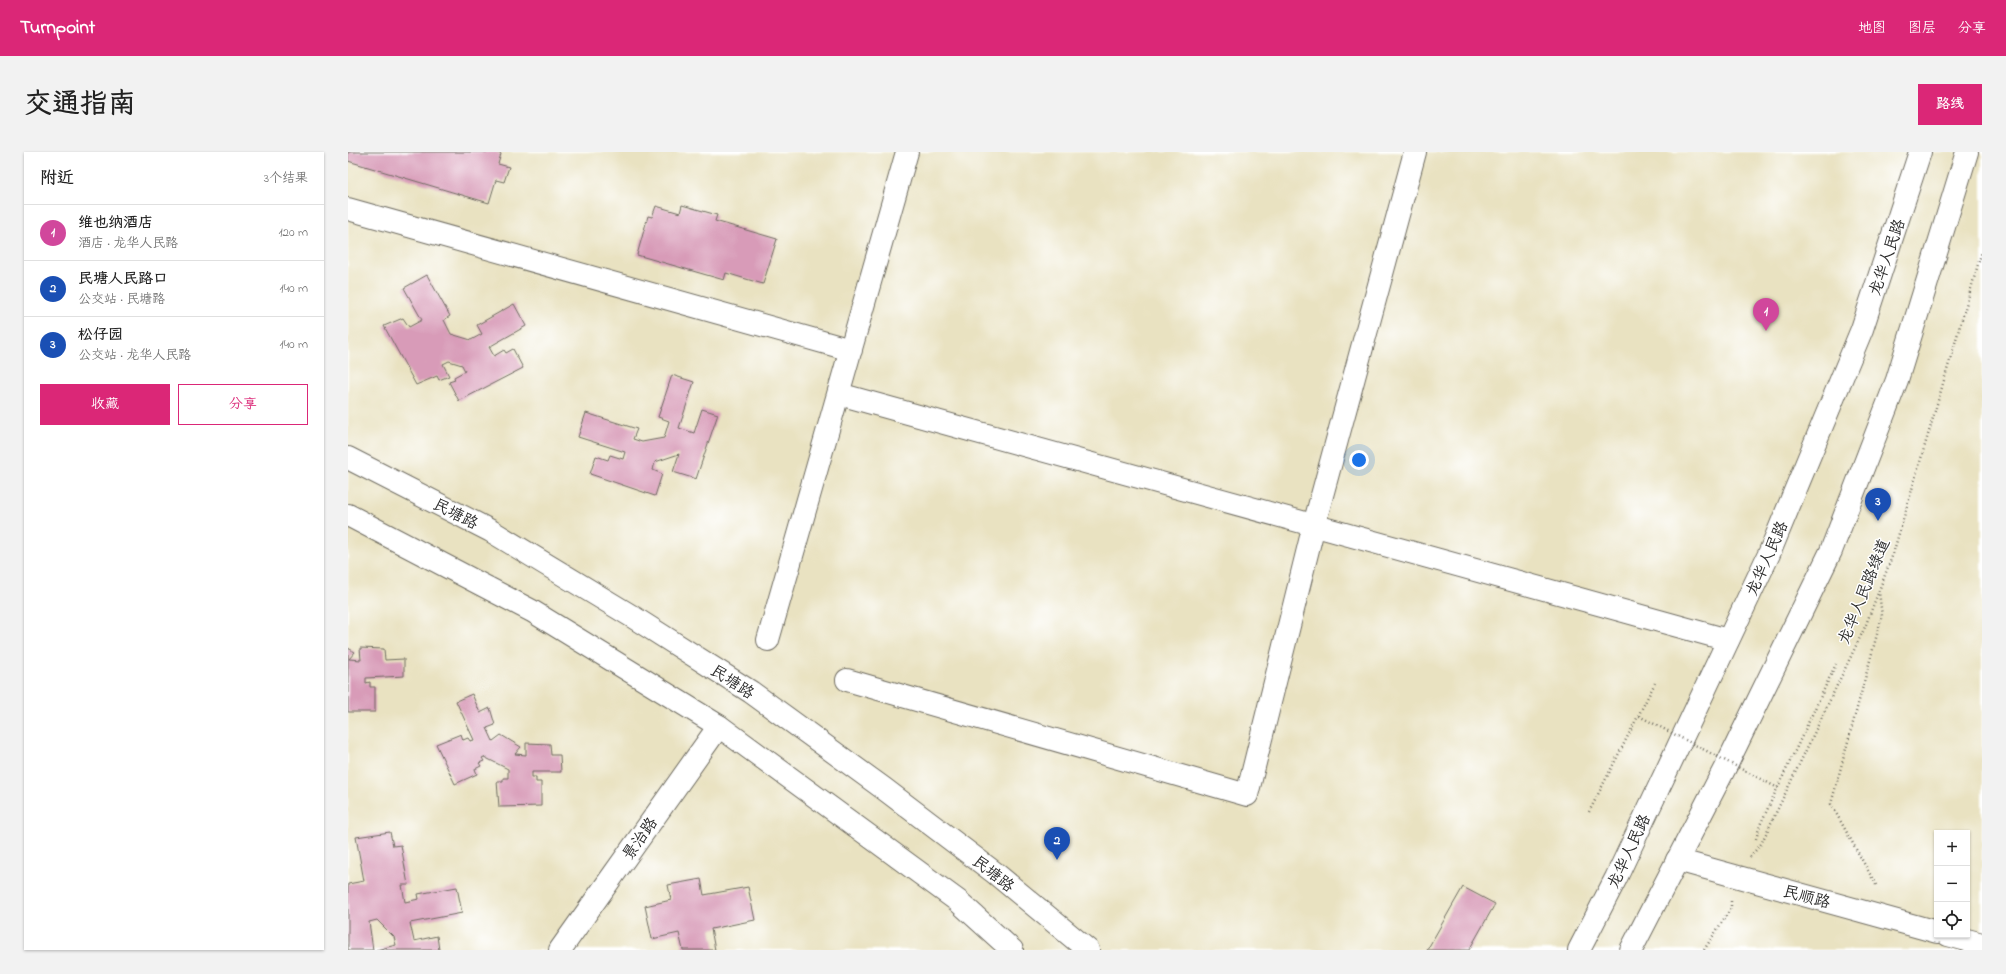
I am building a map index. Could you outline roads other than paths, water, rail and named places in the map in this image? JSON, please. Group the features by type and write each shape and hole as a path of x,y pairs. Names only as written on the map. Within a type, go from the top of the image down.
{"street":[{"path":"768,640 907,152"},
{"path":"847,680 1247,795 1314,526 1415,152"},
{"name":"龙华人民路","path":"1580,950 1616,878 1769,554 1862,329 1920,152"},
{"path":"1631,950 1728,762 1831,551 1897,380 1967,152"},
{"path":"348,209 851,350"},
{"path":"839,394 1728,640"},
{"name":"民塘路","path":"348,458 491,531 633,617 751,692 883,788 995,873 1088,950"},
{"path":"348,515 532,611 719,726 958,902 1012,950"},
{"name":"景治路","path":"560,950 719,726"},
{"name":"民顺路","path":"1677,860 1934,931"},
{"path":"1959,938 1982,944"}],"place":[{"name":"维也纳酒店","path":"1766,331"},
{"name":"松仔园","path":"1878,521"},
{"name":"民塘人民路口","path":"1057,860"}]}
